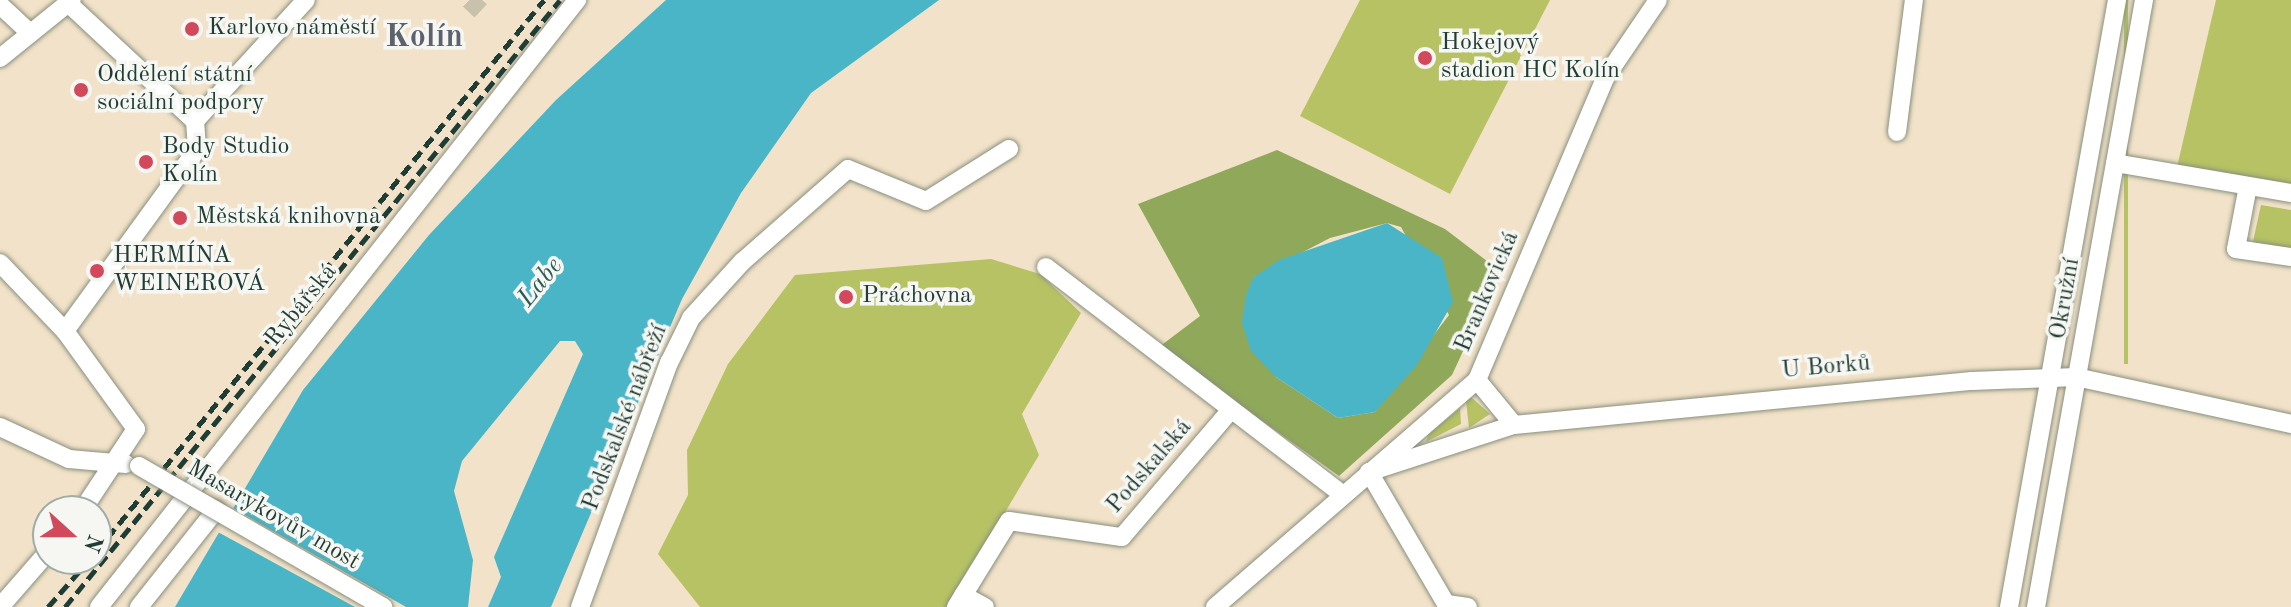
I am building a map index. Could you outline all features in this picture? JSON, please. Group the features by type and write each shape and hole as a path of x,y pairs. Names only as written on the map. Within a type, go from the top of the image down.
{"street":[{"path":"195,121 306,0"},
{"name":"Rybářská","path":"99,607 577,0"},
{"name":"Brankovická","path":"1215,607 1477,380 1605,78 1658,0"},
{"path":"1897,132 1914,0"},
{"name":"Okružní","path":"2009,607 2117,0"},
{"name":"Okružní","path":"2036,607 2144,0"},
{"path":"0,58 70,2 195,121 197,149 65,331"},
{"path":"0,5 29,32"},
{"name":"Podskalské nábřeží","path":"580,607 669,363 691,318 742,262 848,169 926,201 1009,149"},
{"path":"2115,163 2291,193"},
{"path":"2248,186 2236,249 2291,257"},
{"path":"0,263 65,331 136,429 117,464 94,495"},
{"path":"1046,267 1343,495"},
{"name":"U Borků","path":"1369,472 1514,425 2050,378 2076,377 2291,424"},
{"path":"1477,380 1514,425"},
{"name":"Podskalská","path":"960,601 1009,521 1122,537 1230,411"},
{"path":"0,427 69,459 117,464"},
{"name":"Masarykovův most","path":"117,464 139,466 211,518 383,607"},
{"path":"1369,472 1447,606 1468,607"},
{"path":"139,607 211,518"},
{"path":"4,595 32,568"},
{"path":"960,601 985,607"}],"green space":[{"name":"Hokejový stadion HC Kolín","path":"1360,0 1550,0 1450,194 1300,116"},
{"path":"2124,0 2128,0 2128,364 2124,364"},
{"path":"2216,0 2291,0 2291,186 2177,167"},
{"path":"1277,150 1445,229 1500,271 1452,375 1339,476 1159,347 1200,316 1138,204","holes":["1387,223 1401,227 1449,315 1375,412 1338,418 1276,377 1253,278 1330,238"]},
{"path":"2261,205 2291,210 2291,251 2252,246"},
{"path":"991,259 1040,274 1081,313 1022,414 1039,455 949,607 700,607 658,554 688,495 687,450 728,364 795,275"},
{"path":"1471,397 1490,414 1469,428 1466,401"},
{"path":"1460,408 1461,424 1426,442 1428,435"}],"water":[{"name":"Labe","path":"666,0 939,0 811,93 741,193 682,299 551,607 488,607 501,577 494,557 583,354 575,341 560,341 462,461 454,491 473,560 468,607 175,607 303,390 429,235 556,100"},
{"path":"1387,223 1442,258 1453,302 1417,365 1375,412 1338,418 1276,377 1251,351 1242,323 1246,295 1253,278 1279,260"}],"pier":[{"path":"231,507 406,607 355,607 216,531"}],"tunnel":[{"path":"469,0 481,11"}],"railway":[{"path":"112,532 544,0"},
{"path":"65,607 560,0"},
{"path":"48,607 76,575"}],"place":[{"name":"Karlovo náměstí","path":"192,29"},
{"name":"Hokejový stadion HC Kolín","path":"1425,58"},
{"name":"Oddělení státní sociální podpory","path":"81,90"},
{"name":"Body Studio Kolín","path":"146,162"},
{"name":"Městská knihovna","path":"180,218"},
{"name":"HERMÍNA WEINEROVÁ","path":"97,271"},
{"name":"Práchovna","path":"846,297"}],"district":[{"name":"Kolín","path":"424,38"}]}
